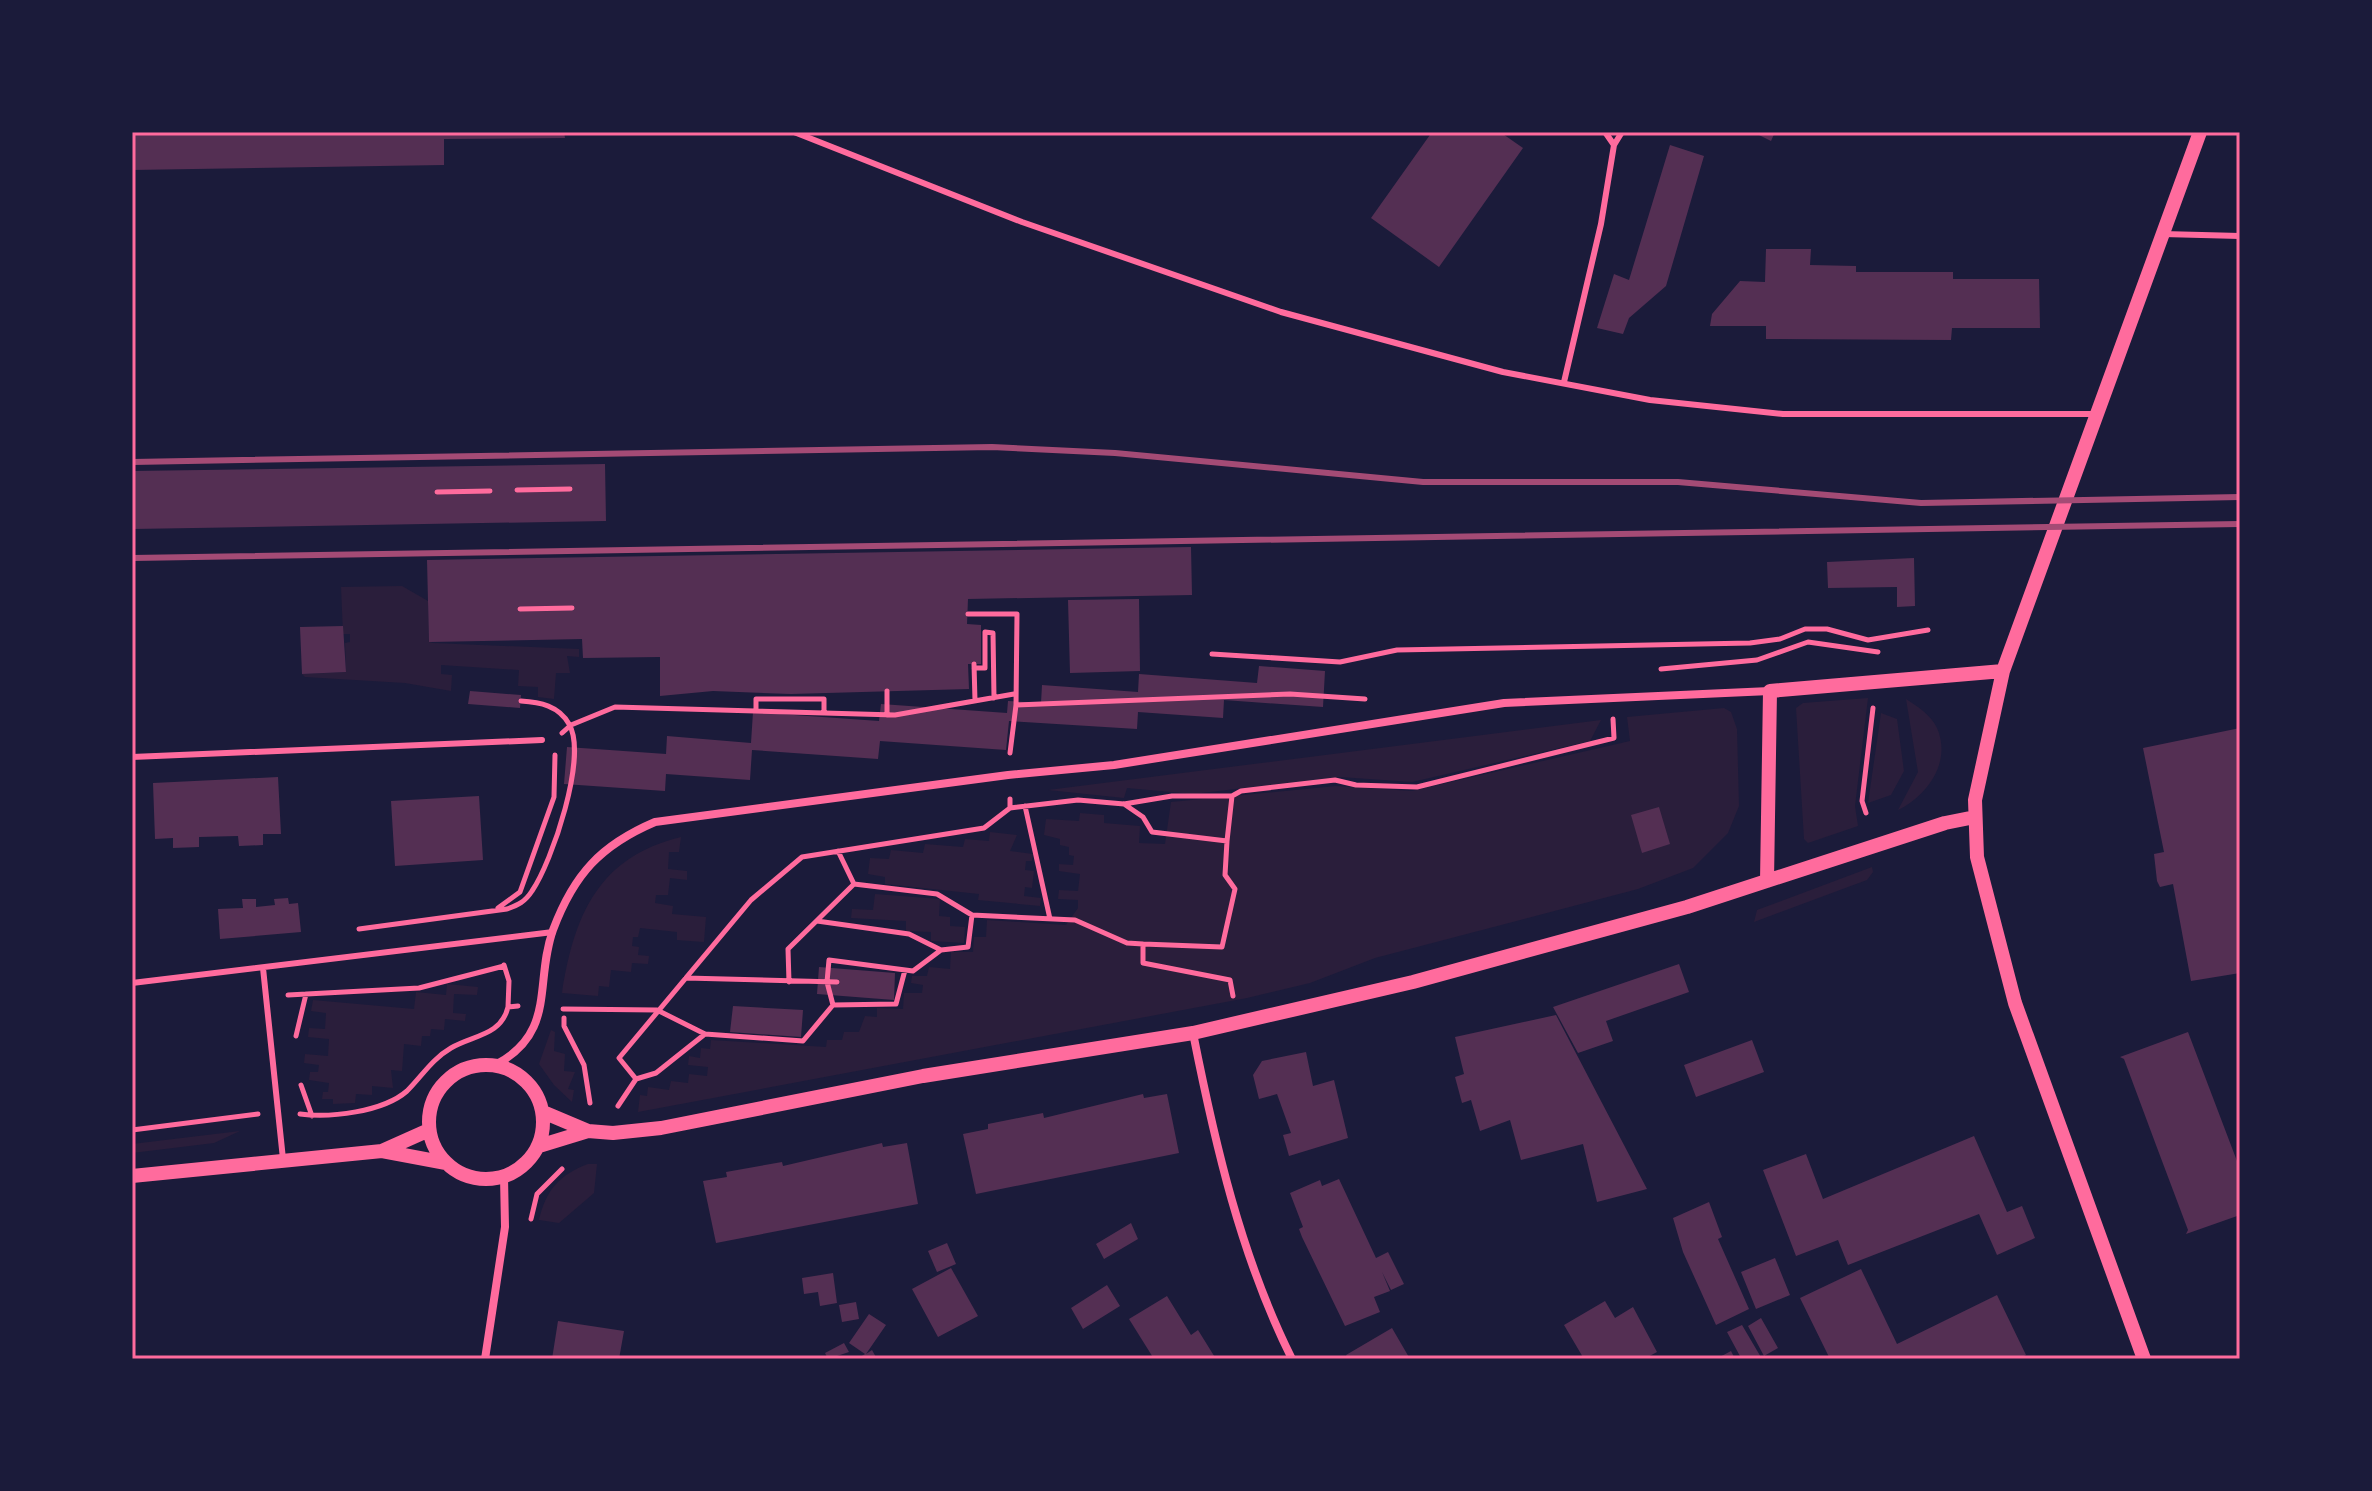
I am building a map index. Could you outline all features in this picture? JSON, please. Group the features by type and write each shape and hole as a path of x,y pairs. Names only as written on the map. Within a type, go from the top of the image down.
{"street":[{"path":"2144,1359 2015,1003 1977,857 1975,800 2003,671 2200,132"},
{"path":"495,1065 523,1044 536,1026 553,932 580,877 597,855 621,836 655,822 1008,775 1114,765 1504,703 1770,691 2003,671"},
{"path":"1767,881 1770,691"},
{"path":"543,1112 588,1131 613,1133 661,1128 982,1066 1193,1033 1413,982 1687,907 1945,823 1975,817"},
{"path":"1193,1033 1215,1139 1232,1196 1259,1283 1292,1359"},
{"path":"132,1176 382,1151 446,1163 473,1178 504,1177 531,1159 539,1146 543,1112 538,1095 527,1080 512,1070 495,1065 477,1065 445,1081 429,1113 429,1130 435,1148 446,1163"},
{"path":"382,1151 429,1130"},
{"path":"539,1146 588,1131"},
{"path":"485,1359 505,1227 504,1177"}],"lane":[{"path":"794,132 1022,222 1281,312 1503,372 1650,400 1783,414 2095,414"},
{"path":"1605,132 1614,145"},
{"path":"1564,382 1601,224 1614,145 1622,132"},
{"path":"2163,234 2240,236"},
{"path":"132,757 542,740"},
{"path":"132,983 553,932"},
{"path":"263,968 283,1161"}],"path":[{"path":"517,490 570,489"},
{"path":"437,492 490,491"},
{"path":"520,609 572,608"},
{"path":"968,614 1017,614 1008,775 1010,808"},
{"path":"1212,654 1340,662 1397,650 1750,643 1780,639 1805,629 1827,629 1868,640 1928,630"},
{"path":"975,701 974,666 985,668 985,632 993,633 994,698"},
{"path":"1866,813 1862,801 1874,705 1868,640"},
{"path":"887,691 887,715"},
{"path":"542,740 556,739 571,725 615,707 887,715 1014,694"},
{"path":"756,711 756,699 791,696 824,699 824,713"},
{"path":"636,1079 619,1058 751,900 802,857 984,828 1010,808 1025,806 1078,800 1124,804 1172,796 1232,796 1241,791 1335,780 1356,785 1417,787 1614,738 1611,699"},
{"path":"521,701 547,705 571,725 575,742 569,799 539,877 522,904 494,911 520,892 535,851 554,797 556,739"},
{"path":"854,884 937,894 972,915 1075,920 1127,943 1222,947 1235,889 1225,875 1232,796"},
{"path":"1124,804 1143,817 1152,832 1227,841"},
{"path":"1025,806 1050,919"},
{"path":"838,851 854,884"},
{"path":"789,982 788,949 854,884"},
{"path":"833,1005 827,982 829,960 913,971 941,950 968,947 972,915"},
{"path":"817,921 909,934 941,950"},
{"path":"1143,944 1143,963 1230,980 1234,1001"},
{"path":"266,996 419,988 504,966"},
{"path":"132,1130 280,1112 312,1116 384,1104 405,1093 435,1058 494,1029 505,1019 508,1007 657,1010 705,1034 803,1041 833,1005 896,1004 896,994 905,970"},
{"path":"685,978 837,982"},
{"path":"296,1039 296,1023 306,994"},
{"path":"564,1009 564,1026 584,1065 591,1108"},
{"path":"802,1031 810,1032"},
{"path":"615,1110 636,1079 656,1073 705,1034"},
{"path":"300,1078 312,1116"},
{"path":"529,1231 537,1194 552,1175 569,1165"}],"shaded area":[{"path":"402,586 428,601 429,642 579,649 579,657 567,656 570,673 556,673 554,699 538,697 538,687 518,686 519,670 441,665 441,674 452,675 451,691 405,683 305,677 302,674 346,672 345,643 350,642 350,634 343,634 341,587"},
{"path":"1868,698 1855,806 1858,826 1808,843 1804,839 1796,708 1803,703"},
{"path":"1906,699 1934,723 1941,741 1941,753 1939,765 1927,787 1898,810 1918,772"},
{"path":"1724,708 1731,712 1737,729 1739,806 1728,833 1693,868 1638,889 1375,958 1310,983 1247,998 638,1112 640,1095 647,1096 648,1087 669,1090 671,1081 688,1083 689,1074 707,1076 708,1067 688,1065 689,1056 700,1058 701,1048 710,1049 711,1040 826,1047 827,1040 842,1040 844,1032 859,1032 865,1016 877,1017 877,1008 903,1009 904,993 922,993 923,985 911,983 912,976 927,976 929,967 950,969 951,952 973,952 974,937 986,937 987,920 1066,925 1078,908 1078,900 1058,899 1059,890 1078,891 1080,874 1059,871 1059,864 1073,865 1074,856 1069,855 1069,847 1060,845 1060,839 1044,835 1046,819 1079,821 1080,813 1104,815 1104,823 1140,826 1139,843 1165,844 1171,802 1336,786 1412,791 1630,741 1627,717"},
{"path":"1881,713 1897,719 1904,771 1891,795 1868,803"},
{"path":"1601,720 1590,741 1412,782 1340,777 1193,794 1127,788 1124,798 1048,790"},
{"path":"990,832 1017,835 1010,851 1033,854 1032,861 1026,861 1025,870 1034,871 1032,888 1025,887 1024,896 1041,898 1040,906 978,900 979,894 885,884 885,877 868,874 870,858 889,859 891,850 923,853 925,844 963,847 965,839 989,841"},
{"path":"681,837 679,852 669,852 668,869 687,871 687,880 670,878 668,895 656,895 655,903 673,906 672,914 706,917 704,942 677,940 677,932 640,928 638,937 633,937 632,946 639,947 638,955 649,956 648,964 632,963 631,972 611,970 609,987 599,986 598,996 562,993 574,939 595,894 610,875 629,859 653,846"},
{"path":"1872,867 1873,872 1867,880 1754,922 1757,910"},
{"path":"875,894 940,899 939,916 950,917 950,926 965,927 964,943 931,941 931,932 906,931 906,921 851,918 852,909 873,910"},
{"path":"447,984 478,987 477,995 454,994 453,1013 466,1014 465,1021 445,1019 444,1030 431,1029 430,1036 422,1036 421,1046 404,1044 402,1071 391,1070 393,1088 372,1086 372,1095 356,1094 355,1103 333,1104 333,1099 322,1099 323,1092 328,1092 329,1083 309,1080 310,1072 318,1072 319,1065 304,1063 305,1054 328,1056 329,1039 308,1037 309,1028 325,1029 326,1013 311,1011 313,1000 414,1009 416,992 446,995"},
{"path":"551,1030 555,1032 554,1051 565,1054 564,1071 575,1072 568,1089 574,1090 572,1102 554,1085 539,1064"},
{"path":"240,1131 214,1143 132,1153 132,1144"},
{"path":"588,1164 597,1164 594,1193 559,1223 539,1220 555,1185 569,1173"}],"building":[{"path":"132,132 564,132 565,138 444,139 444,165 132,170"},
{"path":"1432,132 1500,132 1523,148 1439,267 1371,218"},
{"path":"1753,132 1775,132 1771,141"},
{"path":"1670,145 1704,156 1666,286 1629,318 1623,334 1597,328 1614,274 1629,280"},
{"path":"1766,249 1811,249 1810,265 1856,266 1856,272 1953,272 1953,279 2039,279 2040,328 1952,328 1951,340 1766,339 1766,326 1710,326 1712,314 1740,281 1765,282"},
{"path":"605,464 606,521 132,529 132,471"},
{"path":"1191,547 1192,595 968,599 967,624 981,625 981,664 968,664 969,689 791,694 713,691 660,696 660,657 583,658 582,639 429,642 427,560"},
{"path":"1914,558 1915,606 1897,607 1897,587 1828,588 1827,562"},
{"path":"1139,599 1140,671 1070,673 1068,600"},
{"path":"343,626 346,672 302,674 300,627"},
{"path":"1259,666 1325,671 1323,707 1224,700 1223,718 1138,712 1137,729 1009,721 1006,750 880,741 878,759 752,750 750,780 666,774 665,791 564,784 567,747 666,754 667,736 751,743 753,712 879,721 881,704 1007,713 1008,701 1041,703 1042,685 1138,692 1139,674 1257,683"},
{"path":"470,691 521,695 520,708 468,704"},
{"path":"2240,728 2240,973 2191,981 2173,884 2160,887 2157,881 2154,854 2164,852 2143,748"},
{"path":"278,777 281,834 263,834 263,845 239,846 238,836 199,837 199,847 173,848 173,838 155,839 153,783"},
{"path":"479,796 483,860 395,866 391,801"},
{"path":"1659,807 1670,844 1642,853 1631,815"},
{"path":"288,898 289,904 298,903 301,932 220,939 218,909 243,908 242,899 256,899 256,907 275,905 274,899"},
{"path":"1679,964 1689,992 1606,1021 1613,1041 1578,1053 1553,1007"},
{"path":"819,967 895,973 894,1000 817,994"},
{"path":"733,1006 803,1010 801,1037 730,1032"},
{"path":"1556,1015 1647,1189 1597,1202 1583,1144 1521,1160 1510,1120 1480,1131 1471,1100 1462,1103 1455,1077 1464,1074 1455,1037"},
{"path":"2188,1032 2240,1169 2240,1215 2186,1234 2188,1230 2124,1059 2120,1057"},
{"path":"1752,1040 1764,1072 1696,1097 1684,1065"},
{"path":"1306,1052 1313,1086 1334,1080 1348,1138 1289,1156 1283,1135 1291,1133 1277,1094 1259,1099 1253,1075 1262,1061"},
{"path":"1143,1094 1144,1098 1167,1094 1179,1153 976,1194 963,1134 988,1129 988,1124 1043,1113 1044,1118"},
{"path":"1974,1136 2007,1212 2022,1206 2035,1238 1997,1255 1979,1214 1848,1265 1838,1240 1796,1256 1763,1170 1806,1154 1823,1199"},
{"path":"882,1143 883,1147 907,1143 918,1204 716,1243 703,1181 727,1177 726,1172 782,1162 783,1166"},
{"path":"1339,1179 1376,1258 1388,1252 1404,1284 1391,1290 1382,1272 1390,1291 1374,1297 1380,1312 1345,1326 1302,1237 1299,1229 1303,1227 1290,1193 1320,1180 1322,1186"},
{"path":"1709,1202 1722,1237 1718,1239 1749,1309 1716,1325 1683,1252 1673,1218"},
{"path":"1131,1223 1138,1239 1104,1259 1096,1244"},
{"path":"947,1243 956,1264 937,1272 928,1251"},
{"path":"1775,1258 1790,1295 1756,1309 1741,1272"},
{"path":"951,1268 978,1316 938,1337 912,1289"},
{"path":"1861,1269 1897,1344 1997,1295 2026,1355 2018,1359 1830,1359 1800,1298"},
{"path":"833,1273 837,1303 820,1306 818,1292 804,1294 802,1278"},
{"path":"1107,1285 1120,1306 1083,1329 1071,1308"},
{"path":"1167,1296 1191,1335 1198,1330 1216,1359 1154,1359 1129,1319"},
{"path":"1605,1301 1615,1318 1633,1307 1657,1352 1644,1359 1584,1359 1564,1325"},
{"path":"856,1302 859,1319 842,1322 839,1305"},
{"path":"869,1314 886,1325 866,1354 872,1350 877,1359 857,1359 865,1354 849,1343"},
{"path":"1761,1318 1778,1348 1764,1356 1748,1326"},
{"path":"558,1321 624,1331 619,1359 552,1359"},
{"path":"1742,1325 1762,1359 1741,1358 1727,1332"},
{"path":"1392,1328 1410,1359 1348,1359 1346,1355"},
{"path":"844,1343 849,1352 828,1359 825,1353"},
{"path":"1731,1351 1735,1359 1716,1359"}],"railway":[{"path":"132,462 992,447 1115,453 1423,482 1678,482 1921,503 2240,497"},
{"path":"132,558 2240,524"}]}
